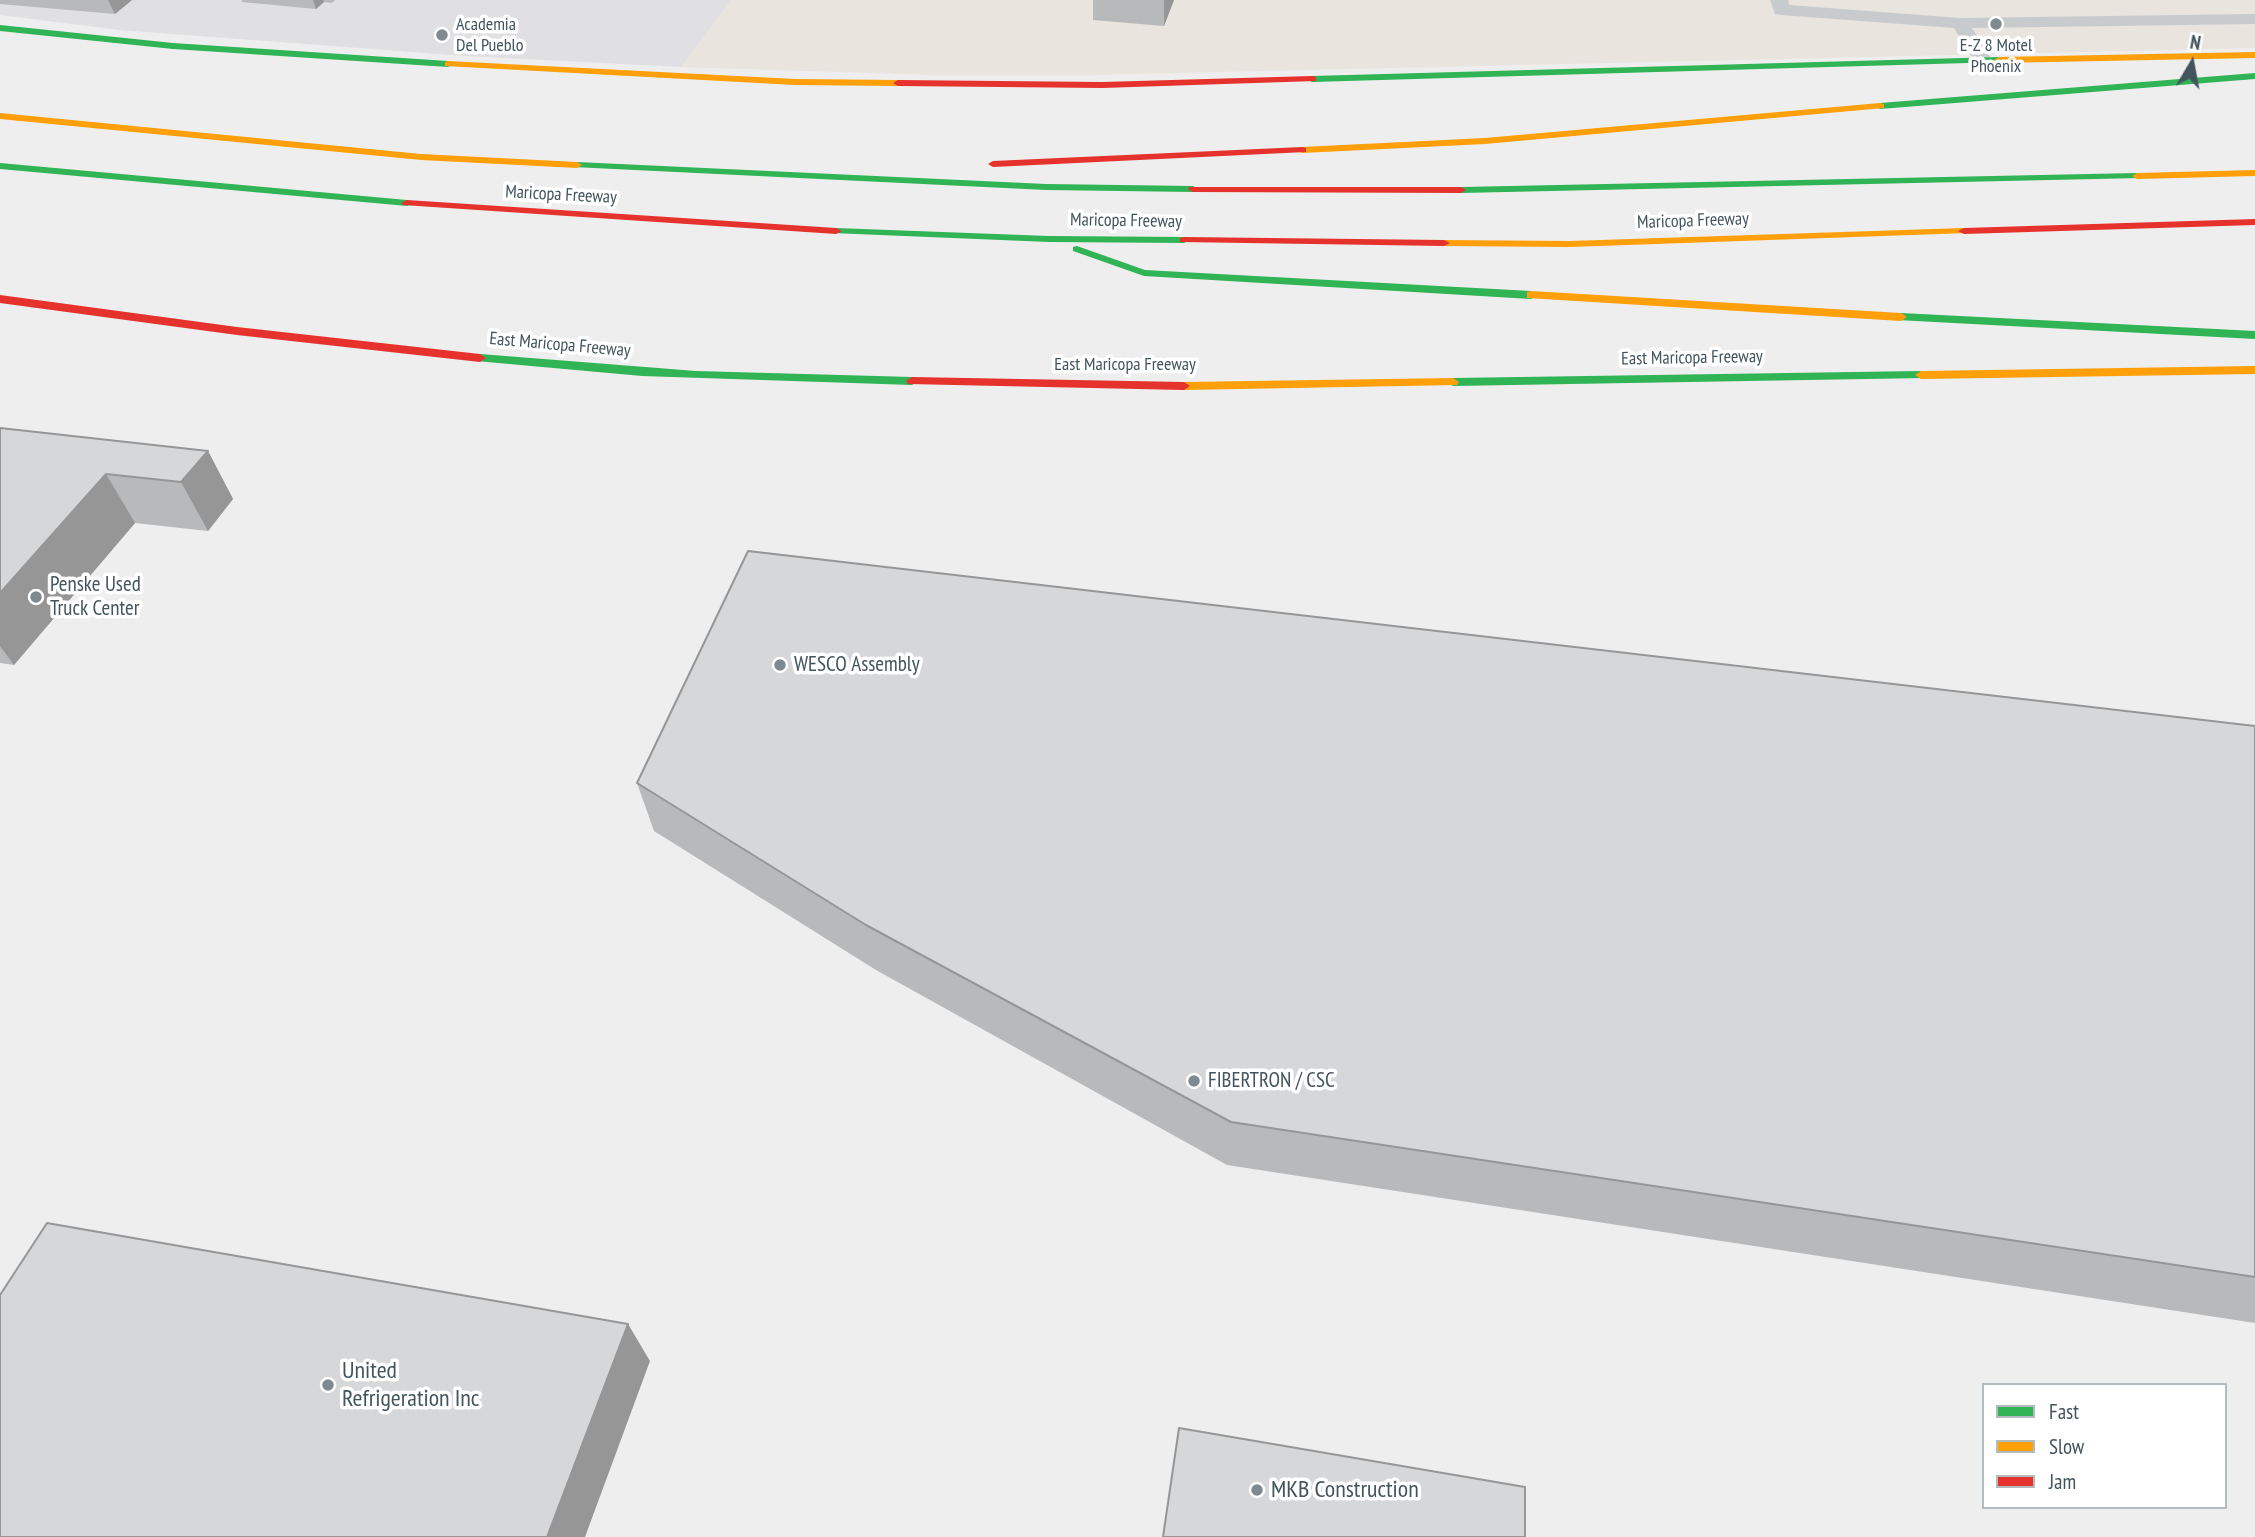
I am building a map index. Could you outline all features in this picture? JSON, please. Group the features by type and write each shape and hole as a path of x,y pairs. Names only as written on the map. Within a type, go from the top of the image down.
{"main road":[{"path":"0,28 337,58 796,82 1102,85 2255,55"},
{"path":"811,177 1079,158 1239,154 1459,143 2098,87 2255,76"},
{"name":"Maricopa Freeway","path":"0,116 421,157 1073,188 1408,191 2255,173"},
{"name":"Maricopa Freeway","path":"0,166 482,210 820,230 1049,239 1570,244 2255,222"},
{"path":"1049,239 1144,273 2012,324 2255,335"},
{"name":"East Maricopa Freeway","path":"0,299 237,331 564,367 781,379 1182,386 2255,370"}],"lane":[{"path":"1779,0 1781,9 1881,8 1960,23 2255,19"},
{"path":"1960,23 1983,60"}],"shaded area":[{"name":"Academia Del Pueblo","path":"0,0 731,0 681,67 465,56 120,30 0,15"},
{"path":"731,0 2255,0 2255,48 1088,75 934,75 681,67"}],"building":[{"path":"0,428 208,451 181,482 106,474 0,593"},
{"path":"748,551 2255,726 2255,1277 1231,1122 866,925 637,783"},
{"name":"United Refrigeration Inc","path":"47,1223 628,1324 547,1537 0,1537 0,1295"},
{"path":"1179,1428 1525,1487 1525,1537 1163,1537"}],"traffic: fast":[{"path":"0,28 173,46 448,64"},
{"path":"1312,79 1999,60"},
{"path":"1880,106 2255,76"},
{"path":"577,165 1046,187 1193,189"},
{"path":"0,166 407,203"},
{"path":"1461,190 2137,176"},
{"path":"836,231 1049,239 1184,240"},
{"path":"1077,249 1144,273 1531,295"},
{"path":"1901,317 2255,335"},
{"path":"480,358 696,375 912,381"},
{"path":"1453,382 1921,375"}],"traffic: slow":[{"path":"1999,60 2255,55"},
{"path":"448,64 795,82 898,83"},
{"path":"1302,150 1485,141 1880,106"},
{"path":"0,116 421,157 577,165"},
{"path":"2137,176 2255,173"},
{"path":"1444,243 1570,244 1964,231"},
{"path":"1531,295 1901,317"},
{"path":"1921,375 2255,370"},
{"path":"1184,386 1453,382"}],"traffic: jam":[{"path":"898,83 1102,85 1312,79"},
{"path":"993,164 1302,150"},
{"path":"1193,189 1461,190"},
{"path":"407,203 836,231"},
{"path":"1964,231 2255,222"},
{"path":"1184,240 1444,243"},
{"path":"0,299 237,331 480,358"},
{"path":"912,381 1184,386"}],"place":[{"name":"E-Z 8 Motel Phoenix","path":"1996,24"},
{"name":"Academia Del Pueblo","path":"442,35"},
{"name":"Penske Used Truck Center","path":"36,597"},
{"name":"WESCO Assembly","path":"780,665"},
{"name":"FIBERTRON / CSC","path":"1194,1081"},
{"name":"United Refrigeration Inc","path":"328,1385"},
{"name":"MKB Construction","path":"1257,1490"}]}
